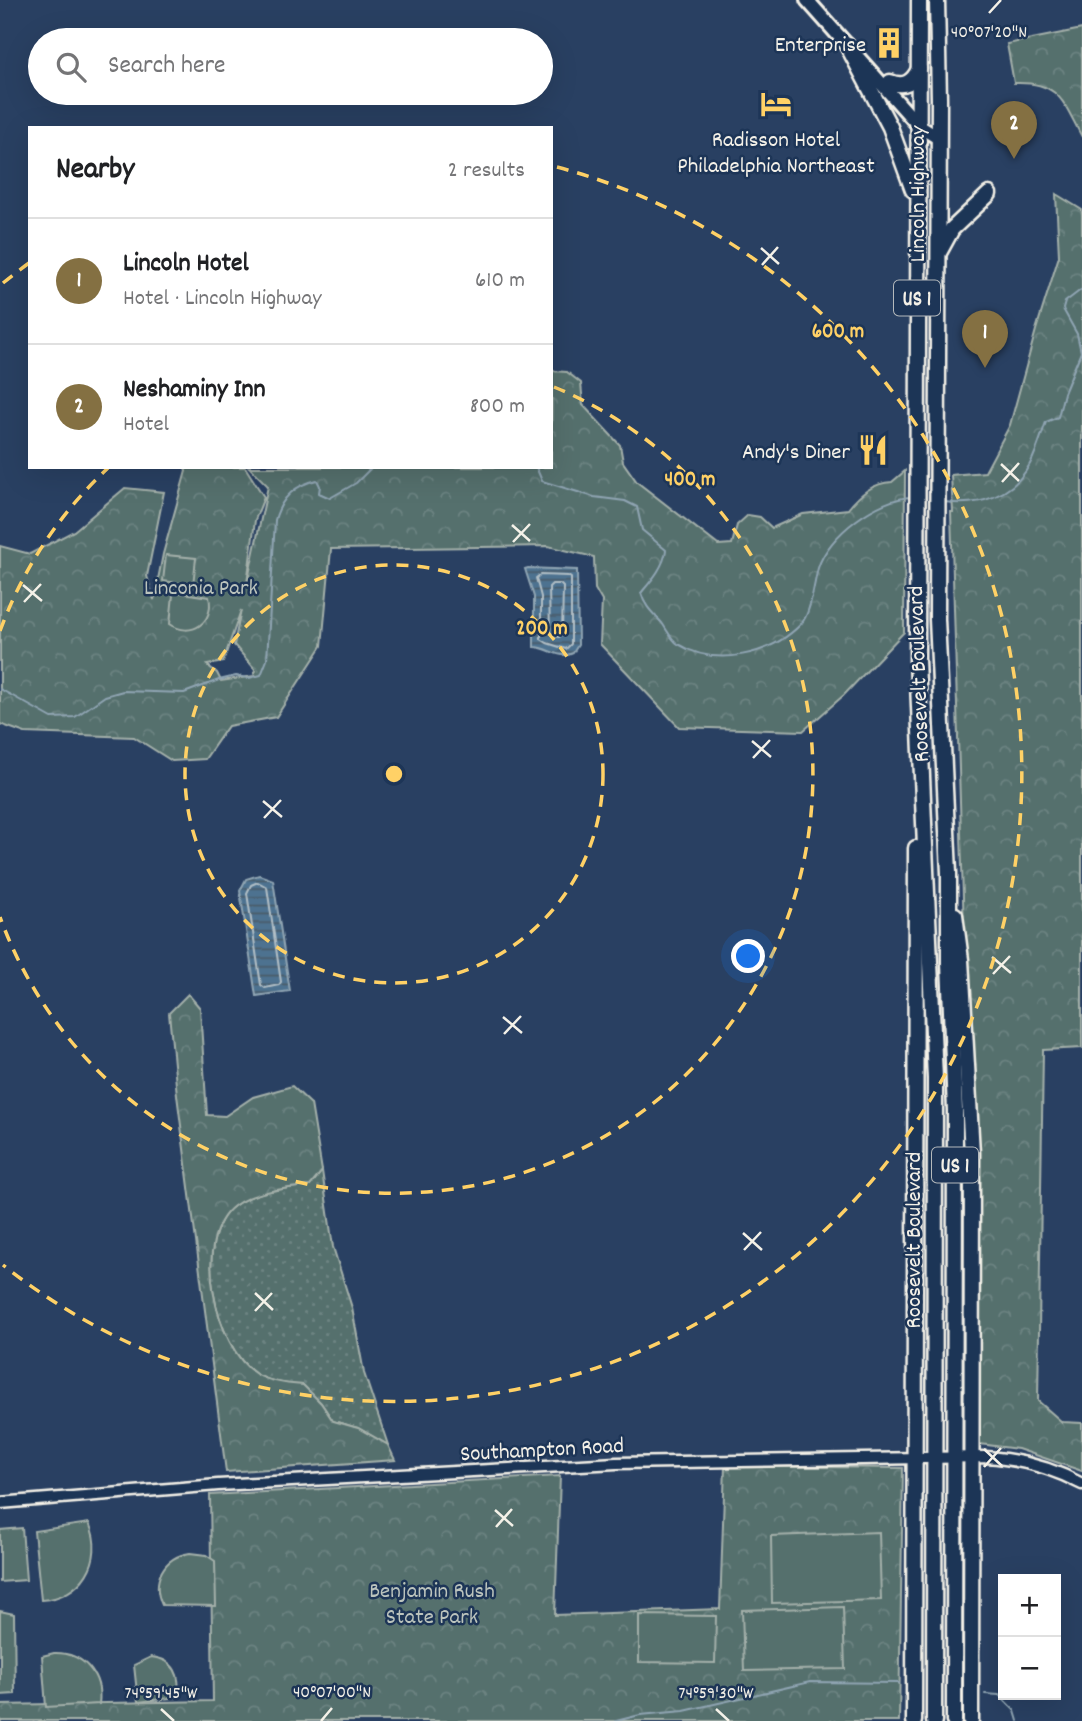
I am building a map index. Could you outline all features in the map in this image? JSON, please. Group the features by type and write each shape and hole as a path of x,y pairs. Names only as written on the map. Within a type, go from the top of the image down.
{"highway":[{"name":"Lincoln Highway","path":"917,514 919,0"},
{"name":"Lincoln Highway","path":"936,515 937,0"},
{"path":"847,45 898,145 917,206"},
{"path":"890,82 906,84 919,69"},
{"path":"938,259 943,242 951,229 989,194"},
{"name":"Roosevelt Boulevard","path":"917,514 917,699 934,1079 934,1721"},
{"name":"Roosevelt Boulevard","path":"936,515 938,673 955,1088 954,1721"},
{"name":"Roosevelt Boulevard","path":"914,1721 916,847 920,759"},
{"name":"Roosevelt Boulevard","path":"948,873 961,960 971,1127 970,1721"},
{"path":"954,1657 970,1721"},
{"path":"920,1721 934,1658"}],"main road":[{"path":"807,0 938,138"},
{"path":"817,0 890,82 919,120"}],"street":[{"name":"Southampton Road","path":"0,1503 218,1485 617,1463 996,1458 1054,1471 1082,1484"}],"green space":[{"path":"1082,29 1082,137 1064,104 1051,90 1029,83 1014,83 1007,44"},
{"path":"1056,194 1082,210 1082,1048 1043,1050 1038,1401 1062,1422 1082,1423 1082,1471 1018,1449 980,1444 951,512 951,475 985,472 1010,425 1059,256"},
{"name":"Linconia Park","path":"553,371 567,372 581,383 583,405 620,445 623,462 637,482 718,545 732,544 737,525 748,515 760,517 772,528 803,514 848,509 867,490 892,482 905,471 904,632 844,695 803,731 679,727 600,644 602,601 595,589 594,557 548,546 331,549 322,646 276,717 228,726 205,759 172,761 134,737 25,733 0,724 0,546 30,554 74,531 125,488 164,492 147,576 154,600 186,469 246,469 264,497 255,520 247,584 268,486 251,469 553,469","holes":["241,610 234,645 255,669 254,676 221,681 217,673 207,665 223,662"]},
{"path":"166,555 196,558 193,585 163,581"},
{"path":"176,592 209,597 208,614 200,626 186,630 170,624 173,595"},
{"path":"188,994 200,1008 207,1115 225,1116 253,1097 292,1086 311,1104 322,1171 310,1186 270,1191 242,1201 234,1206 221,1222 214,1242 211,1267 220,1318 229,1341 256,1374 272,1381 303,1385 321,1403 333,1421 358,1428 388,1445 395,1460 226,1472 177,1095 169,1013"},
{"path":"322,1171 333,1247 352,1308 364,1373 388,1445 358,1428 333,1421 321,1403 303,1385 272,1381 256,1374 229,1341 220,1318 211,1267 214,1242 221,1222 234,1206 242,1201 280,1189 310,1186"},
{"name":"Benjamin Rush State Park","path":"725,1466 903,1468 899,1721 0,1721 0,1705 213,1701 210,1495 560,1476 555,1615 720,1609"},
{"path":"89,1523 94,1550 86,1575 68,1592 41,1600 34,1531"},
{"path":"22,1528 26,1580 0,1582 0,1530"},
{"path":"879,1532 881,1600 772,1603 771,1536"},
{"path":"190,1553 206,1555 215,1561 216,1606 162,1605 158,1587 162,1572 173,1559"},
{"path":"843,1607 845,1669 744,1671 742,1610"},
{"path":"0,1611 14,1614 15,1694 0,1695"},
{"path":"639,1615 716,1616 715,1663 639,1662"},
{"path":"54,1653 74,1656 89,1667 98,1684 99,1704 46,1707 42,1656"},
{"path":"151,1657 166,1661 175,1670 178,1697 138,1702 134,1665"}],"water":[{"path":"525,569 577,570 578,645 573,653 563,655 534,647 534,597"},
{"path":"259,875 273,880 290,991 256,996 240,891 246,879"}],"waterway":[{"path":"945,502 970,503 994,497 1023,475 1037,449 1046,422 1058,417 1064,393 1081,352 1077,334 1063,309 1065,302 1082,289"},
{"path":"0,689 52,718 75,717 105,696 123,691 184,693 236,676 249,678 261,675 267,660 275,520 281,505 295,489 317,480 319,493 330,498 356,483 370,469"},
{"path":"537,469 542,481 594,497 625,501 637,507 642,530 666,550 660,568 641,593 645,602 678,644 709,655 743,655 774,644 789,635 804,619 818,568 832,543 856,520 870,511 884,504 912,497"},
{"path":"616,1721 640,1715 684,1711 810,1682 899,1683"},
{"path":"985,1694 999,1695 1015,1711 1018,1721"}],"place":[{"name":"Enterprise","path":"889,43"},
{"name":"Radisson Hotel Philadelphia Northeast","path":"776,104"},
{"name":"Neshaminy Inn","path":"1014,159"},
{"name":"Lincoln Hotel","path":"985,368"},
{"name":"Andy's Diner","path":"873,450"}]}
